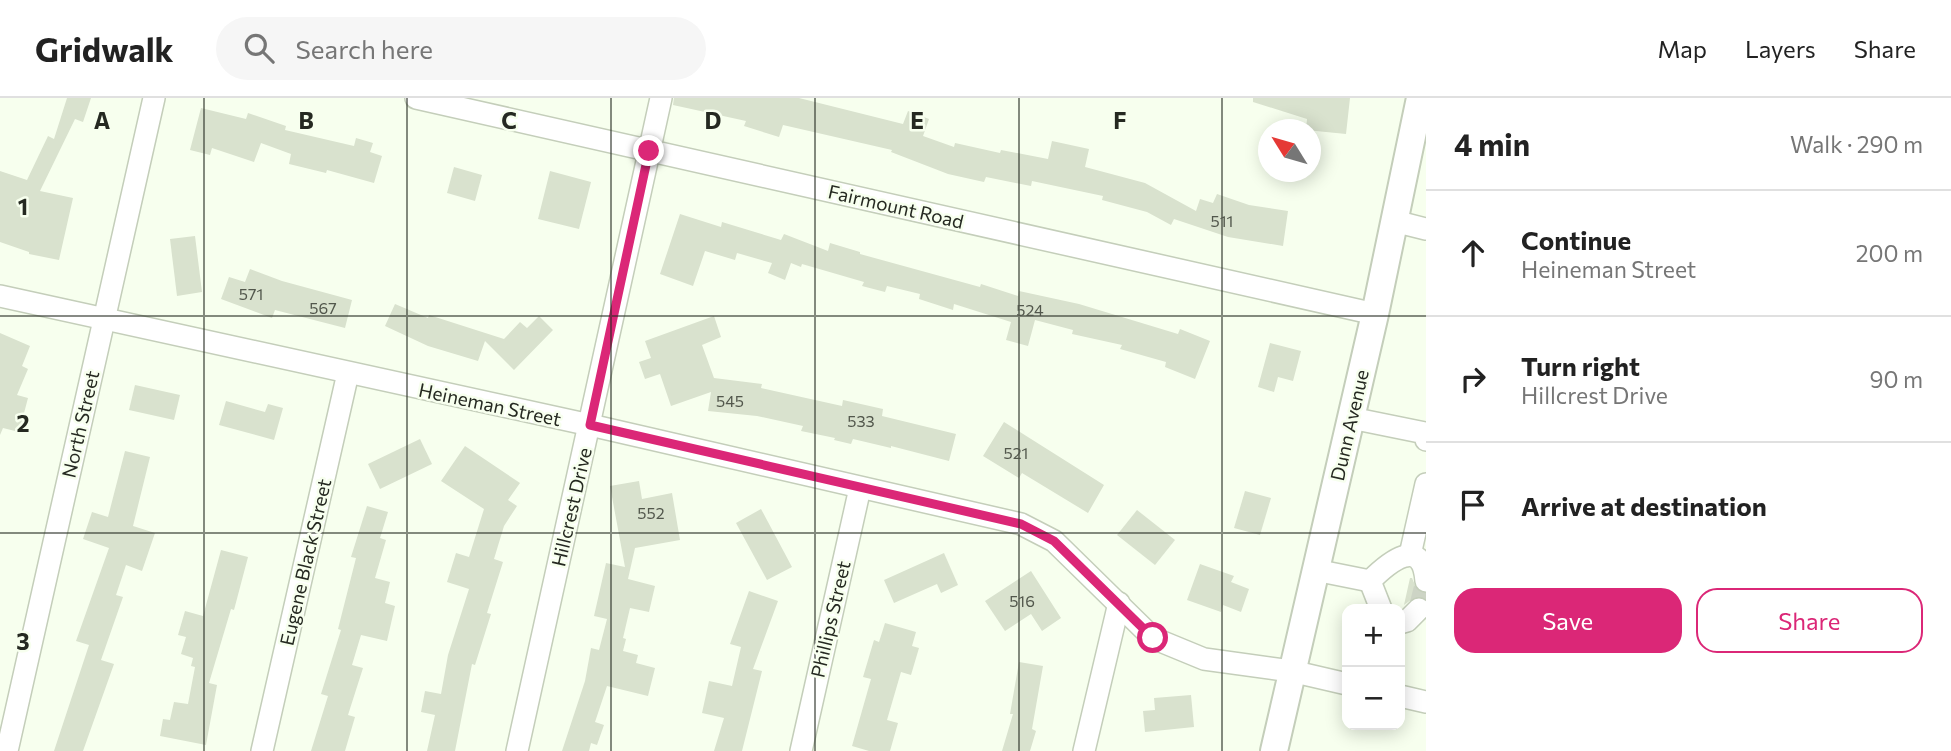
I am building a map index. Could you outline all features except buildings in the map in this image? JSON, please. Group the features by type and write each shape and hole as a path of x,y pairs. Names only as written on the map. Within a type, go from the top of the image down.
{"main road":[{"name":"Dunn Avenue","path":"1274,751 1375,314 1420,98"}],"street":[{"name":"North Street","path":"7,751 154,98"},
{"name":"Fairmount Road","path":"416,98 1375,314"},
{"name":"Hillcrest Drive","path":"517,751 661,98"},
{"path":"1394,221 1426,229"},
{"name":"Heineman Street","path":"0,296 590,425 1021,524 1054,541 1153,638 1204,659 1291,671 1342,683"},
{"name":"Eugene Black Street","path":"262,751 348,373"},
{"path":"1351,418 1426,433"},
{"path":"1410,555 1426,484"},
{"name":"Phillips Street","path":"801,751 860,488"},
{"path":"1370,581 1387,564 1402,555 1410,555 1420,561 1425,570 1426,581"},
{"path":"1315,570 1370,581"},
{"path":"1370,581 1379,604"},
{"path":"1084,751 1119,603"},
{"path":"1405,622 1419,609"},
{"path":"1405,697 1426,702"}],"tunnel":[{"path":"1419,609 1426,581"}],"route":[{"path":"649,151 590,425 1021,524 1054,541 1153,638"}]}
